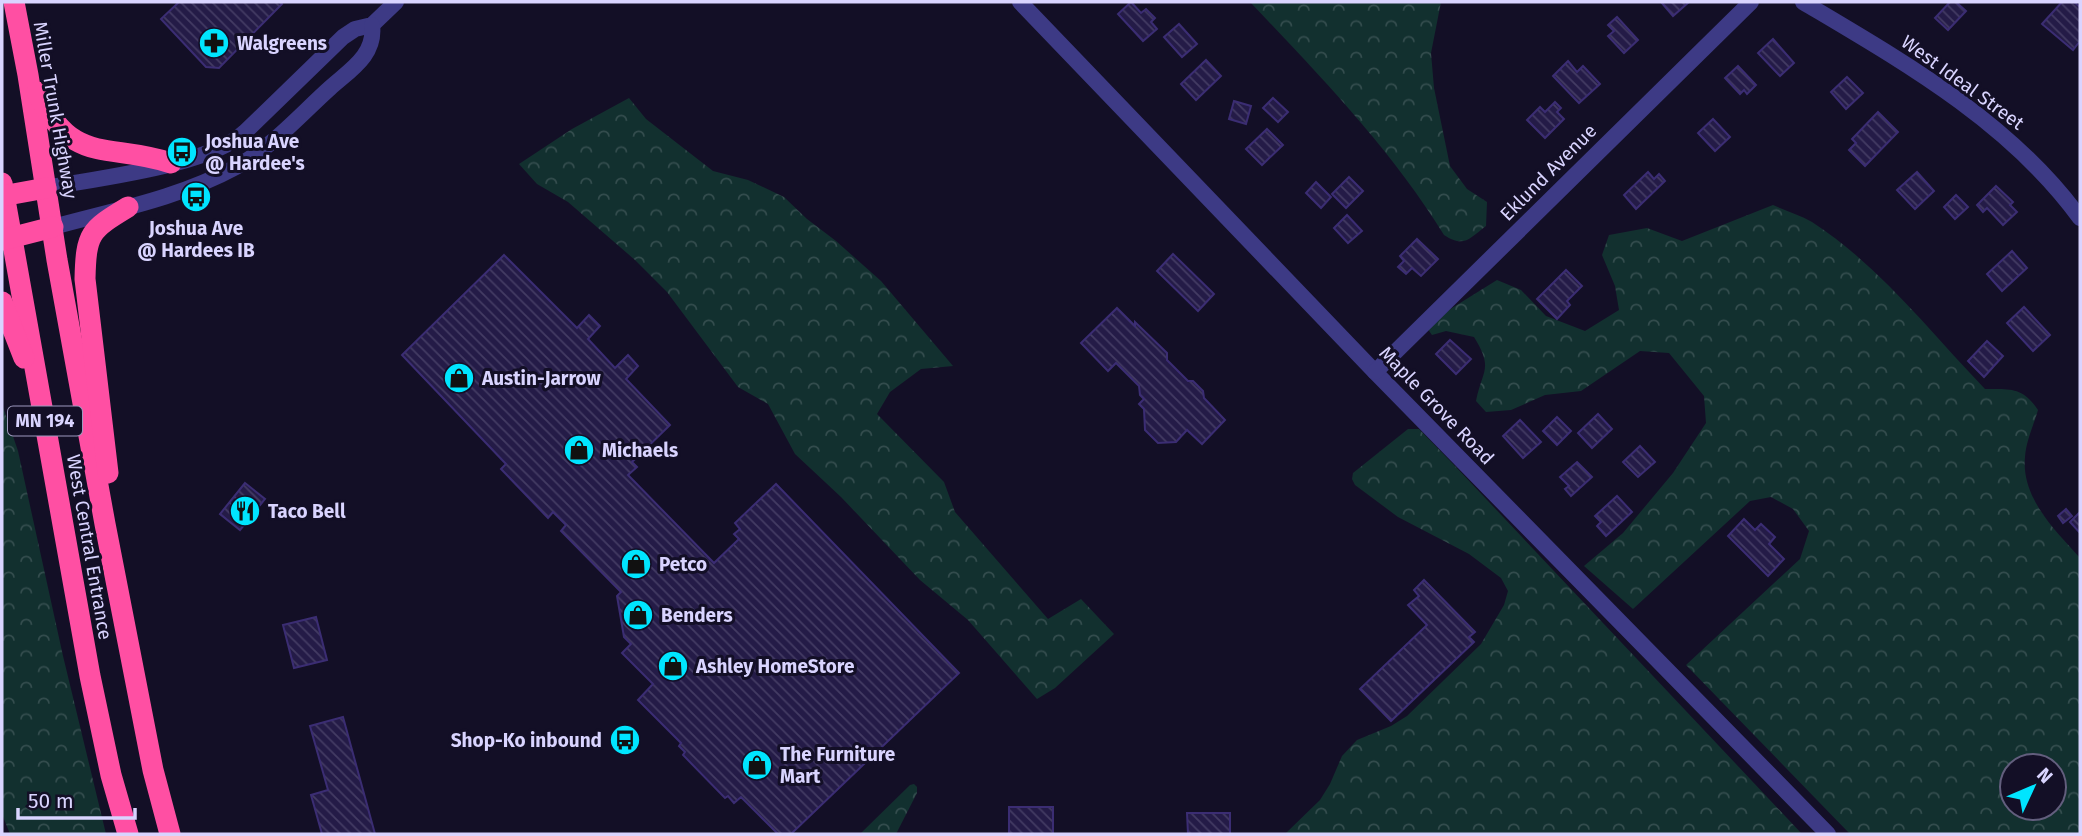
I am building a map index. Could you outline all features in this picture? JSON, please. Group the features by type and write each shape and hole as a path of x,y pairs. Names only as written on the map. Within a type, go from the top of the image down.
{"highway":[{"name":"Miller Trunk Highway","path":"14,2 29,75 53,227"},
{"path":"29,75 48,113 78,142 94,150 138,155 171,163"},
{"path":"3,192 46,188"},
{"name":"West Central Entrance","path":"3,192 7,239 42,403 90,676 111,775 128,834"},
{"path":"105,524 108,467 85,279 86,252 88,240 94,230 128,207"},
{"path":"7,239 53,227"},
{"name":"West Central Entrance","path":"53,227 105,524 153,769 170,834"},
{"path":"2,302 42,403"}],"street":[{"path":"46,188 206,154 236,139 347,33 372,25 396,2"},
{"name":"Maple Grove Road","path":"1020,2 1375,372 1828,834"},
{"name":"Eklund Avenue","path":"1375,372 1751,2"},
{"name":"West Ideal Street","path":"1803,2 1957,99 1995,129 2059,189 2080,218"},
{"path":"53,227 196,186 236,167 256,154 367,53 372,44 372,25"}],"green space":[{"path":"1250,2 1441,2 1431,53 1434,88 1450,166 1467,189 1487,202 1486,226 1471,238 1462,241 1444,235 1401,172 1377,143 1328,85"},
{"path":"629,98 646,119 713,171 748,180 784,197 881,281 953,366 921,369 890,392 877,414 944,482 955,512 1048,619 1081,599 1114,634 1055,688 1037,699 968,620 920,580 841,497 795,454 768,404 738,387 667,292 635,260 568,202 537,184 519,164 572,129"},
{"path":"1773,205 1803,217 1837,239 1882,279 1985,389 2021,393 2038,410 2025,457 2028,486 2042,512 2080,558 2080,834 1850,834 1686,665 1800,559 1809,531 1793,509 1771,497 1750,501 1633,609 1584,566 1623,533 1673,473 1706,423 1704,396 1669,353 1640,351 1581,391 1545,395 1511,410 1486,412 1476,401 1485,363 1474,337 1446,331 1432,335 1427,328 1452,308 1497,280 1521,290 1546,316 1585,331 1619,310 1615,286 1602,255 1609,235 1647,228 1682,241"},
{"path":"2,404 18,451 106,834 10,834 2,814"},
{"path":"1408,429 1419,429 1455,466 1802,834 1285,834 1320,800 1342,756 1357,740 1407,716 1481,644 1504,605 1508,591 1501,578 1469,554 1398,517 1355,485 1353,473"},
{"path":"914,784 917,793 896,834 860,834 910,785"}],"building":[{"name":"Walgreens","path":"179,2 282,4 219,68 206,67 161,19"},
{"path":"1131,2 1141,13 1146,9 1155,18 1151,22 1157,29 1143,41 1118,14"},
{"path":"1661,2 1689,2 1673,16"},
{"path":"1950,2 1956,2 1966,11 1948,30 1935,18"},
{"path":"2062,2 2074,2 2080,7 2080,41 2073,50 2042,24"},
{"path":"1617,17 1638,40 1624,53 1608,36 1614,31 1608,25"},
{"path":"1179,24 1197,44 1182,57 1164,37"},
{"path":"1773,39 1794,63 1780,76 1758,53"},
{"path":"1206,60 1221,76 1196,100 1181,84"},
{"path":"1568,61 1577,72 1583,66 1600,84 1579,103 1553,76"},
{"path":"1738,66 1756,85 1747,94 1744,90 1740,94 1725,78"},
{"path":"1847,77 1863,93 1846,109 1831,92"},
{"path":"1273,98 1288,112 1278,122 1263,108"},
{"path":"1234,101 1251,106 1246,124 1229,119"},
{"path":"1555,102 1561,108 1557,112 1564,119 1545,138 1527,120 1540,107 1545,112"},
{"path":"1878,112 1898,132 1865,166 1849,150 1856,143 1852,139"},
{"path":"1713,119 1730,137 1715,151 1698,133"},
{"path":"1267,129 1283,145 1262,165 1246,149"},
{"path":"1648,172 1654,179 1659,174 1665,181 1636,209 1624,195"},
{"path":"1917,172 1934,191 1915,209 1897,190"},
{"path":"1349,177 1363,191 1346,208 1332,194"},
{"path":"1316,182 1331,197 1321,208 1306,193"},
{"path":"1996,186 2013,202 2010,205 2017,212 2003,225 1987,208 1983,212 1977,205"},
{"path":"1956,195 1968,207 1955,219 1944,207"},
{"path":"1347,215 1362,231 1348,243 1334,228"},
{"path":"1417,239 1438,259 1421,276 1412,268 1406,274 1398,267 1404,261 1400,256"},
{"path":"2012,251 2027,268 2002,291 1987,274"},
{"path":"1173,254 1214,294 1198,311 1157,271"},
{"path":"504,255 577,328 589,315 600,326 588,339 615,368 628,355 638,366 626,379 670,425 632,462 637,467 628,475 714,563 739,539 734,534 740,529 735,523 776,484 959,673 791,834 778,834 741,797 734,803 728,796 725,798 683,755 685,752 679,746 681,743 638,700 653,684 622,653 631,644 624,637 617,596 621,592 561,531 566,525 553,512 548,518 501,469 506,464 402,355"},
{"path":"1566,270 1582,286 1567,301 1570,305 1557,319 1537,299"},
{"path":"2024,307 2050,335 2033,351 2007,323"},
{"path":"1117,308 1167,353 1167,360 1188,381 1193,381 1203,391 1204,398 1225,420 1202,444 1187,430 1176,442 1158,443 1145,430 1144,409 1139,404 1144,399 1140,395 1139,386 1116,363 1108,371 1081,343"},
{"path":"1450,340 1471,359 1456,374 1436,354"},
{"path":"1987,341 2003,356 1984,377 1968,361"},
{"path":"1598,414 1612,429 1592,448 1578,433"},
{"path":"1557,417 1571,431 1557,445 1543,431"},
{"path":"1520,420 1541,442 1523,458 1503,436"},
{"path":"1640,446 1655,462 1638,477 1623,462"},
{"path":"1577,462 1592,477 1571,496 1565,489 1569,486 1560,477"},
{"path":"245,483 265,499 240,530 220,514"},
{"path":"1617,496 1632,512 1606,536 1597,526 1601,522 1595,516"},
{"path":"2066,509 2072,516 2063,523 2058,516"},
{"path":"2080,512 2080,533 2070,522"},
{"path":"1744,519 1755,530 1761,524 1775,537 1769,544 1784,559 1768,576 1728,536"},
{"path":"1424,580 1475,632 1469,637 1474,642 1391,721 1360,689 1427,625 1408,605 1419,596 1414,590"},
{"path":"316,617 327,660 294,668 283,625"},
{"path":"343,717 375,834 322,834 311,795 328,790 310,726"},
{"path":"1009,807 1053,807 1053,834 1009,834"},
{"path":"1187,813 1230,813 1230,834 1188,834"}],"place":[{"name":"Walgreens","path":"214,43"},
{"name":"Joshua Ave @ Hardee's","path":"182,152"},
{"name":"Joshua Ave @ Hardees IB","path":"196,197"},
{"name":"Austin-Jarrow","path":"459,378"},
{"name":"Michaels","path":"579,450"},
{"name":"Taco Bell","path":"245,511"},
{"name":"Petco","path":"636,564"},
{"name":"Benders","path":"638,615"},
{"name":"Ashley HomeStore","path":"673,666"},
{"name":"Shop-Ko inbound","path":"625,740"},
{"name":"The Furniture Mart","path":"757,765"}]}
